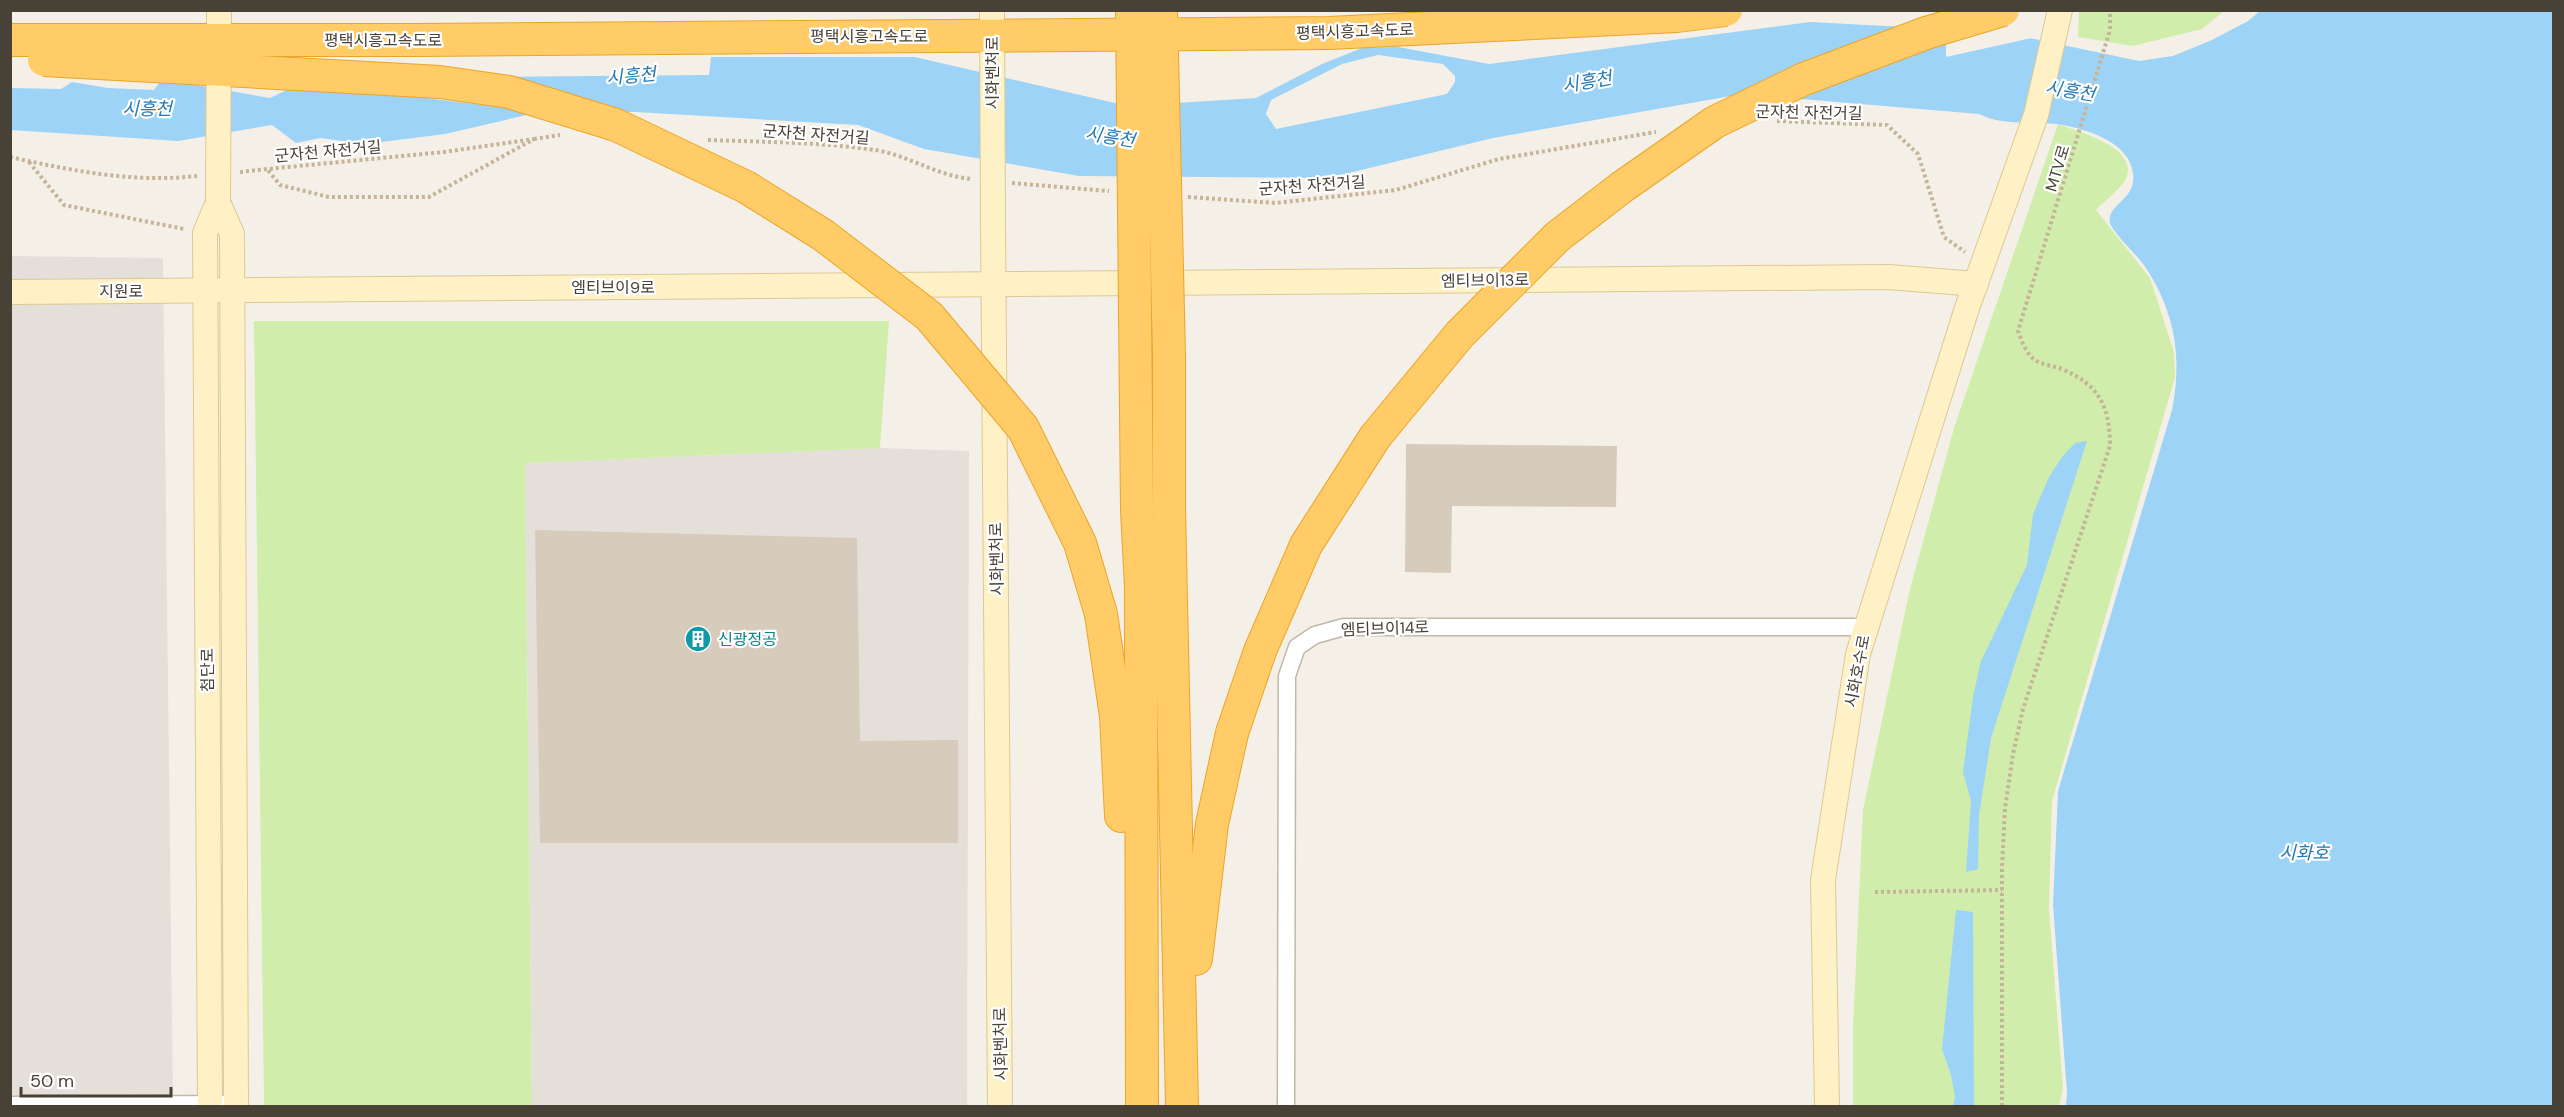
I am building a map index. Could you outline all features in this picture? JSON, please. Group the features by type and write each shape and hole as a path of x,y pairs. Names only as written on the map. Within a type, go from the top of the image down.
{"highway":[{"path":"1132,10 1137,510 1141,587 1142,1107"},
{"path":"1161,10 1182,1107"},
{"name":"평택시흥고속도로","path":"10,40 430,40 1329,33 1677,16 1726,10"},
{"path":"1191,1107 1197,950 1212,824 1232,733 1260,651 1306,545 1375,437 1460,334 1557,237 1622,187 1714,122 1804,79 1926,33 2003,10"},
{"path":"10,57 440,82 509,92 616,125 746,187 823,235 929,316 1016,420 1043,466 1080,543 1101,614 1116,716 1137,1107"}],"main road":[{"path":"205,233 218,202 219,10"},
{"name":"시화벤처로","path":"992,10 1000,1107"},
{"name":"시화호수로","path":"1827,1107 1823,880 1858,654 1976,284 2036,115 2060,10"},
{"name":"첨단로","path":"218,202 232,234 236,1105"},
{"name":"첨단로","path":"205,233 210,1105"},
{"name":"엠티브이13로","path":"993,285 1877,277 1976,284"},
{"name":"엠티브이9로","path":"232,290 993,285"},
{"name":"지원로","path":"10,292 232,290"}],"street":[{"name":"엠티브이14로","path":"1286,1107 1287,676 1296,647 1315,635 1344,627 1866,627"},
{"path":"10,1105 236,1105"}],"path":[{"name":"MTV로","path":"2002,890 2005,808 2023,709 2110,446 2110,423 2102,401 2085,380 2035,360 2023,345 2018,331 2048,240 2110,30 2110,10"},
{"name":"군자천 자전거길","path":"1773,121 1887,125 1918,154 1944,237 1967,254"},
{"name":"군자천 자전거길","path":"1181,196 1275,203 1396,190 1499,159 1659,131"},
{"name":"군자천 자전거길","path":"234,172 444,152 566,134"},
{"name":"군자천 자전거길","path":"267,169 280,185 328,197 429,197 534,139"},
{"name":"군자천 자전거길","path":"705,140 797,143 877,150 950,177 984,180"},
{"path":"10,157 114,178 168,180 201,176"},
{"path":"29,161 64,205 205,233"},
{"path":"1006,182 1110,191"},
{"path":"1875,892 2002,890 2002,1107"}],"shaded area":[{"path":"11,256 163,258 173,1106 11,1106"},
{"path":"880,448 969,451 967,1106 532,1106 525,463"}],"green space":[{"path":"2079,10 2224,11 2202,29 2133,46 2078,37"},
{"path":"2058,124 2091,136 2114,148 2123,156 2127,165 2125,180 2096,210 2150,278 2174,352 2175,377 2052,801 2049,909 2063,1089 2059,1106 1853,1106 1853,1027 1863,810 1909,593 1954,428"},
{"path":"254,321 889,321 880,448 525,463 532,1106 264,1106"}],"water":[{"name":"시화호","path":"2260,11 2553,11 2553,1106 2066,1106 2067,1093 2053,905 2058,791 2172,410 2176,373 2174,338 2165,305 2148,271 2110,224 2112,211 2131,190 2133,173 2130,162 2114,144 2092,133 2056,124 1997,120 1979,114 1742,94 1493,138 1328,178 1079,176 924,149 858,125 636,112 544,111 445,134 366,144 320,138 296,143 272,125 178,141 11,130 11,88 61,89 72,82 108,88 154,90 162,79 270,98 312,78 819,35 1128,106 1256,98 1322,64 1362,48 1398,47 1489,64 1810,22 2001,32 2139,61 2173,56 2212,40 2248,21","holes":["1378,55 1443,64 1455,76 1455,82 1447,94 1276,129 1266,114 1271,100 1342,64"]},
{"path":"2087,441 1991,738 1979,815 1978,869 1966,872 1971,801 1963,772 1973,697 1981,661 2027,565 2033,514 2049,477 2062,457 2075,443"},
{"path":"1956,910 1973,912 1974,1106 1953,1106 1955,1097 1951,1075 1942,1049"}],"pier":[{"path":"1946,26 2001,29 2036,37 1946,57"},
{"path":"819,32 927,57 711,57 709,75 486,77 482,105 362,90 367,80 508,38"}],"building":[{"path":"1406,444 1617,446 1616,507 1452,506 1451,573 1405,572"},
{"name":"신광정공","path":"535,530 857,538 860,741 958,740 958,843 540,843"}],"place":[{"name":"신광정공","path":"698,639"}],"water label":[{"name":"시흥천","path":"631,76"},
{"name":"시흥천","path":"1587,82"},
{"name":"시흥천","path":"2070,91"},
{"name":"시흥천","path":"147,109"},
{"name":"시흥천","path":"1110,137"}]}
